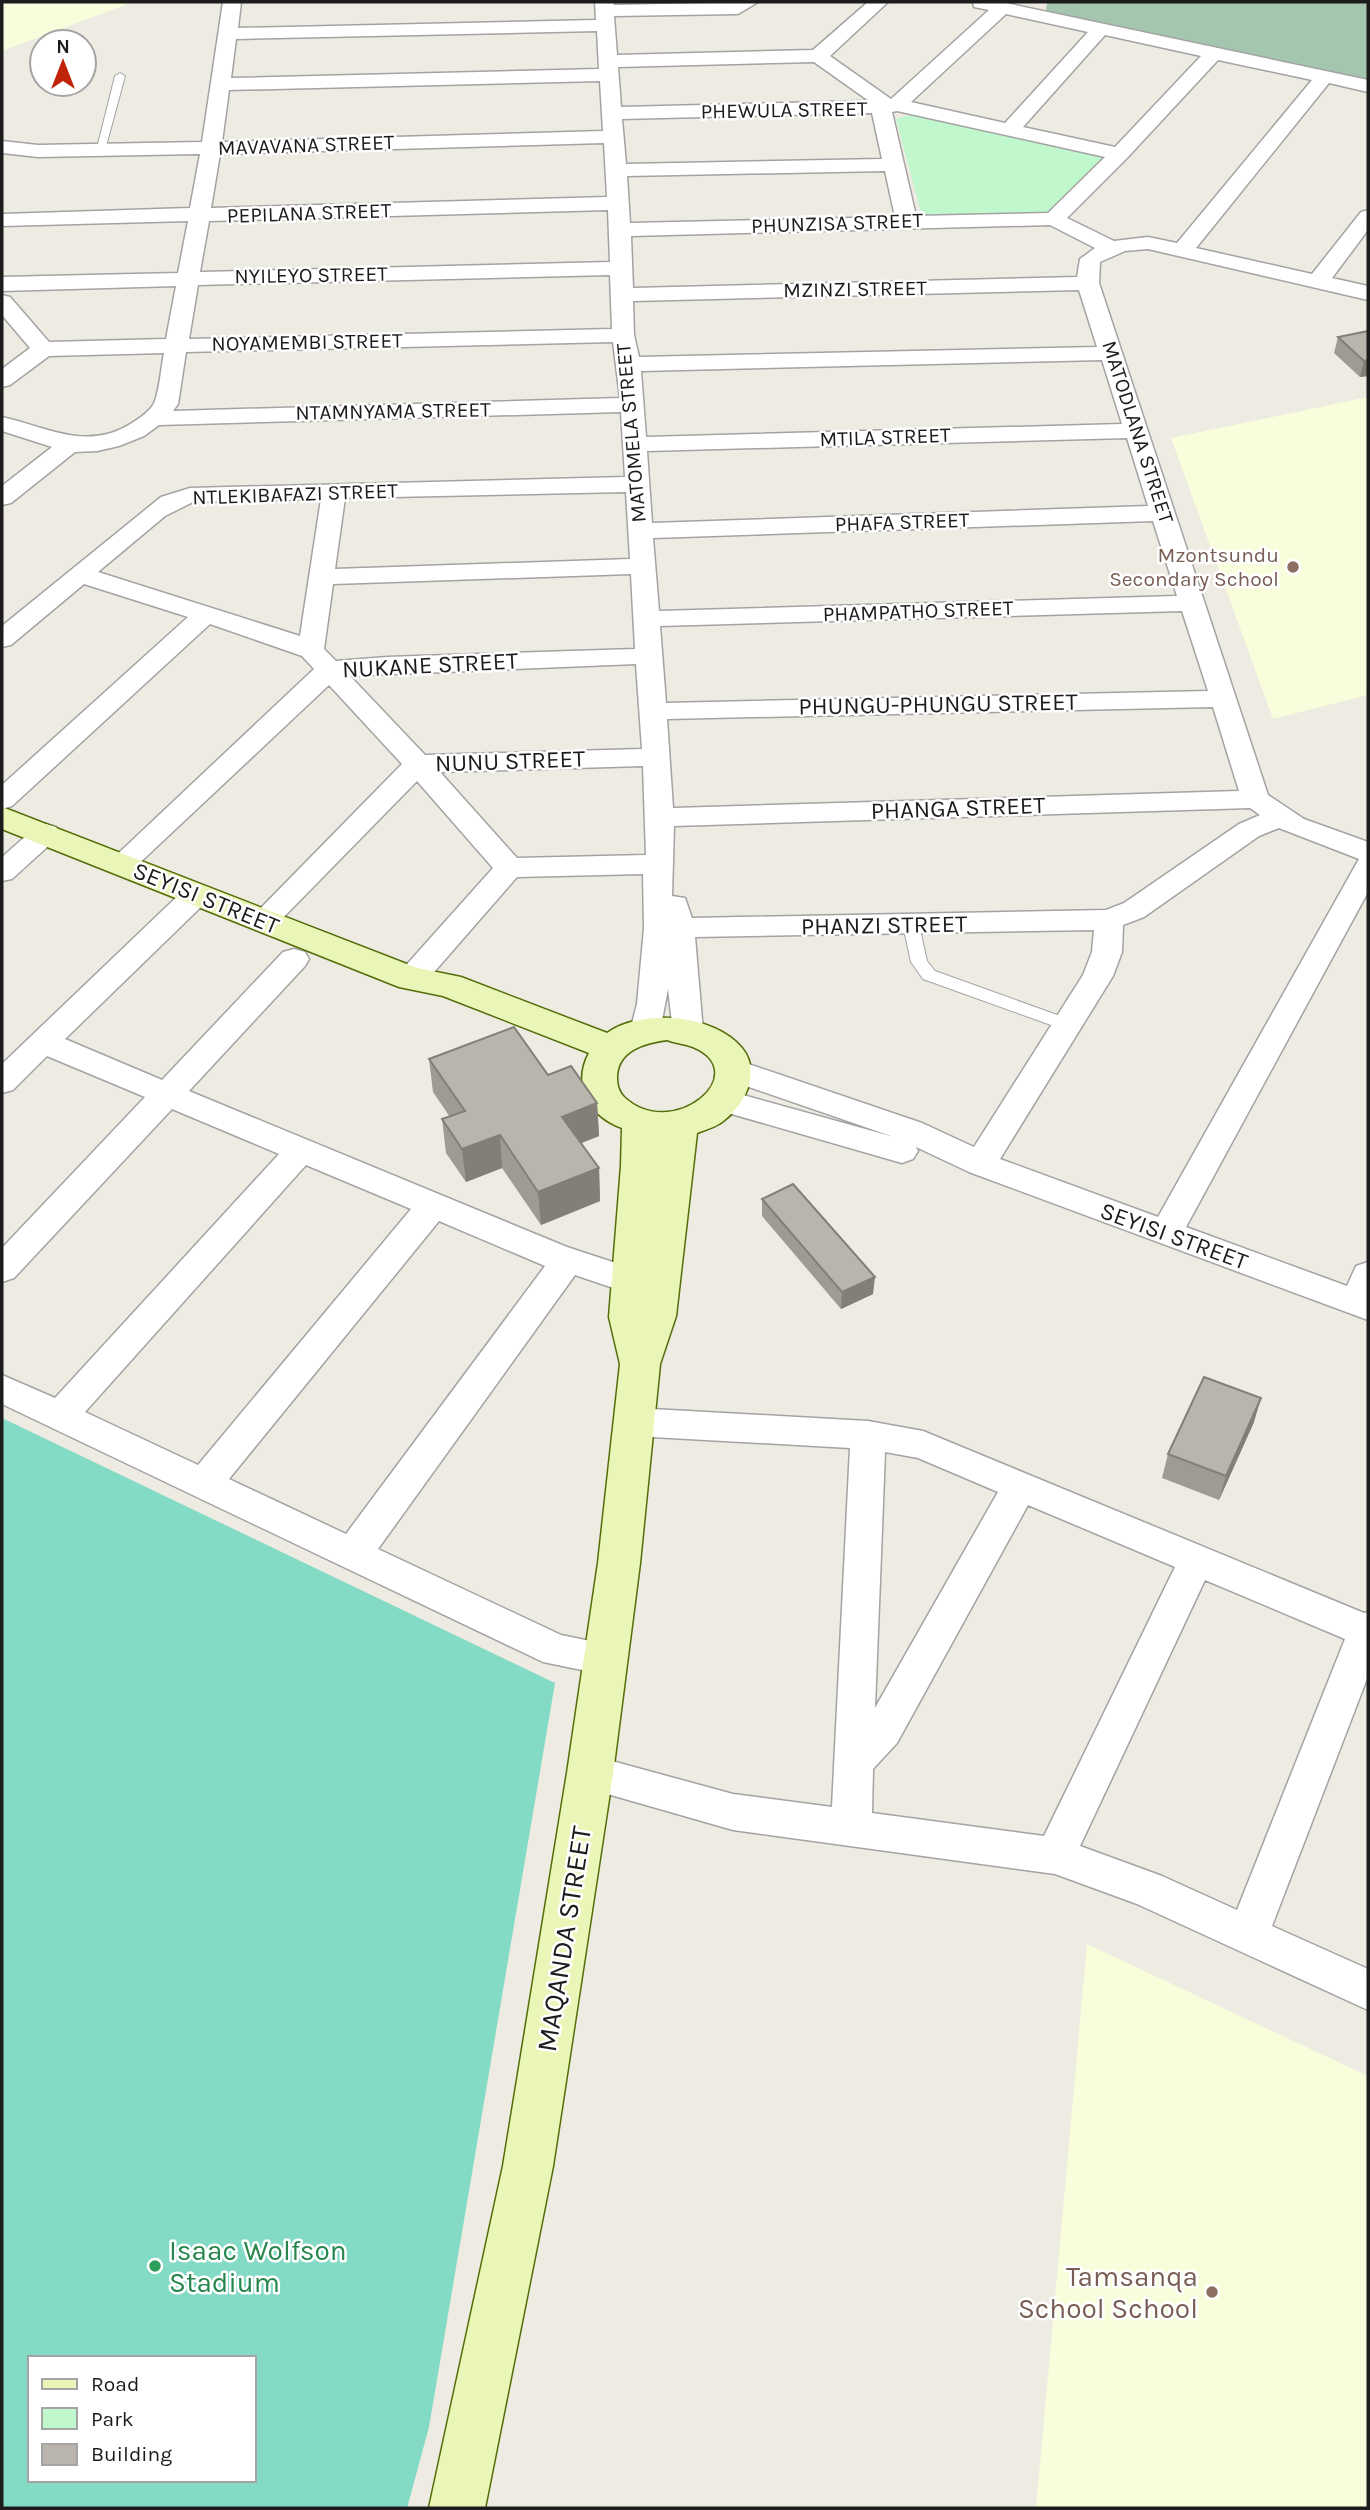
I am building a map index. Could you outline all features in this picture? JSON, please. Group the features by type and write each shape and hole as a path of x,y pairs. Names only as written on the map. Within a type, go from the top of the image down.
{"street":[{"path":"2,424 70,444 95,444 120,438 157,418 166,404 211,148 232,2"},
{"path":"228,34 604,12 722,9 738,8 749,2"},
{"path":"818,57 879,2"},
{"path":"975,2 1368,86"},
{"name":"PHEWULA STREET","path":"612,113 888,107 1002,8"},
{"name":"MATOMELA STREET","path":"604,12 612,113 611,137 620,230 623,335 629,364 660,817 660,864 656,881 669,928 688,1031"},
{"path":"1010,129 1101,28"},
{"path":"1111,248 1054,219 1120,154 1214,53"},
{"path":"220,84 818,57 888,107 1010,129 1120,154"},
{"path":"1184,249 1324,76"},
{"path":"888,107 892,165 907,221"},
{"name":"MAVAVANA STREET","path":"2,148 38,151 211,148 611,137"},
{"path":"616,170 892,165"},
{"name":"PEPILANA STREET","path":"2,220 617,203"},
{"path":"1319,280 1368,216"},
{"name":"PHUNZISA STREET","path":"620,230 1054,219"},
{"path":"1088,283 1087,269 1091,259 1111,248 1139,242 1184,249 1368,293"},
{"name":"NYILEYO STREET","path":"2,284 188,277 621,268"},
{"name":"MZINZI STREET","path":"622,295 1088,283"},
{"name":"MATODLANA STREET","path":"1088,283 1256,799"},
{"path":"2,302 43,349 2,380"},
{"name":"NOYAMEMBI STREET","path":"43,349 623,335"},
{"path":"629,364 1112,353"},
{"name":"NTAMNYAMA STREET","path":"157,418 630,405"},
{"name":"MTILA STREET","path":"634,444 1135,431"},
{"path":"2,498 70,444"},
{"name":"NTLEKIBAFAZI STREET","path":"2,639 156,511 170,502 190,495 636,484"},
{"path":"311,650 334,492"},
{"name":"PHAFA STREET","path":"639,531 1164,513"},
{"path":"323,577 642,566"},
{"path":"80,574 288,640 311,650 418,764 521,867"},
{"name":"PHAMPATHO STREET","path":"645,619 1192,603"},
{"path":"2,800 207,614"},
{"name":"NUKANE STREET","path":"121,864 329,670 649,656"},
{"name":"PHUNGU-PHUNGU STREET","path":"652,711 1224,699"},
{"name":"NUNU STREET","path":"263,921 418,764 655,757"},
{"path":"1256,799 1294,825 1368,852"},
{"name":"PHANGA STREET","path":"660,817 1256,799"},
{"name":"SEYISI STREET","path":"2,817 195,896 411,979 434,996 558,1048 604,1063"},
{"name":"PHANZI STREET","path":"669,928 1109,920 1134,910 1249,830 1279,817"},
{"path":"2,873 46,833"},
{"path":"411,979 521,867 660,864"},
{"path":"1166,1233 1368,866"},
{"path":"2,1082 195,896"},
{"path":"980,1164 1105,963 1109,920"},
{"name":"MATOMELA STREET","path":"645,1031 669,928"},
{"path":"2,1269 294,959"},
{"path":"667,1028 688,1031 714,1042 730,1060 730,1086 711,1114 680,1125 639,1122 622,1115 608,1104 600,1091 604,1063 626,1038 645,1031 667,1028"},
{"path":"42,1042 568,1260 631,1281"},
{"name":"SEYISI STREET","path":"730,1086 938,1161 980,1164 1166,1233 1364,1295"},
{"name":"MAQANDA STREET","path":"639,1122 640,1166 629,1317 639,1364"},
{"name":"MAQANDA STREET","path":"457,2508 528,2166 606,1658 639,1364 656,1316 680,1125"},
{"path":"60,1416 301,1150"},
{"path":"204,1484 433,1205"},
{"path":"353,1554 568,1260"},
{"path":"2,1389 556,1650 606,1658"},
{"path":"634,1422 868,1435 922,1445 1368,1631 1248,1935"},
{"path":"851,1828 868,1435"},
{"path":"854,1763 883,1731 1020,1486"},
{"path":"1055,1856 1197,1559"},
{"path":"590,1773 733,1812 1055,1856 1148,1889 1368,1990"}],"lane":[{"path":"100,150 120,76"},
{"path":"911,925 919,962 929,975 1068,1025"}],"shaded area":[{"path":"2,2 133,2 63,28 28,28 28,41 2,51"},
{"path":"1047,2 1368,2 1368,80 1046,11"},
{"name":"Mzontsundu Secondary School","path":"1368,397 1368,695 1273,719 1171,438"},
{"name":"Tamsanqa School School","path":"1087,1944 1368,2076 1368,2508 1036,2508"}],"green space":[{"path":"910,115 1105,158 1047,215 922,216 896,119"},
{"path":"2,1418 555,1683 429,2427 407,2508 2,2508"}],"building":[{"path":"1368,331 1368,360 1364,361 1338,337"},
{"path":"514,1027 548,1075 571,1066 597,1103 562,1117 599,1168 538,1192 500,1135 462,1149 442,1119 465,1111 429,1059"},
{"path":"793,1184 875,1277 842,1292 762,1199"},
{"path":"1204,1377 1261,1398 1226,1476 1168,1454"}],"place":[{"name":"Mzontsundu Secondary School","path":"1293,567"},
{"name":"Isaac Wolfson Stadium","path":"155,2266"},
{"name":"Tamsanqa School School","path":"1212,2292"}]}
